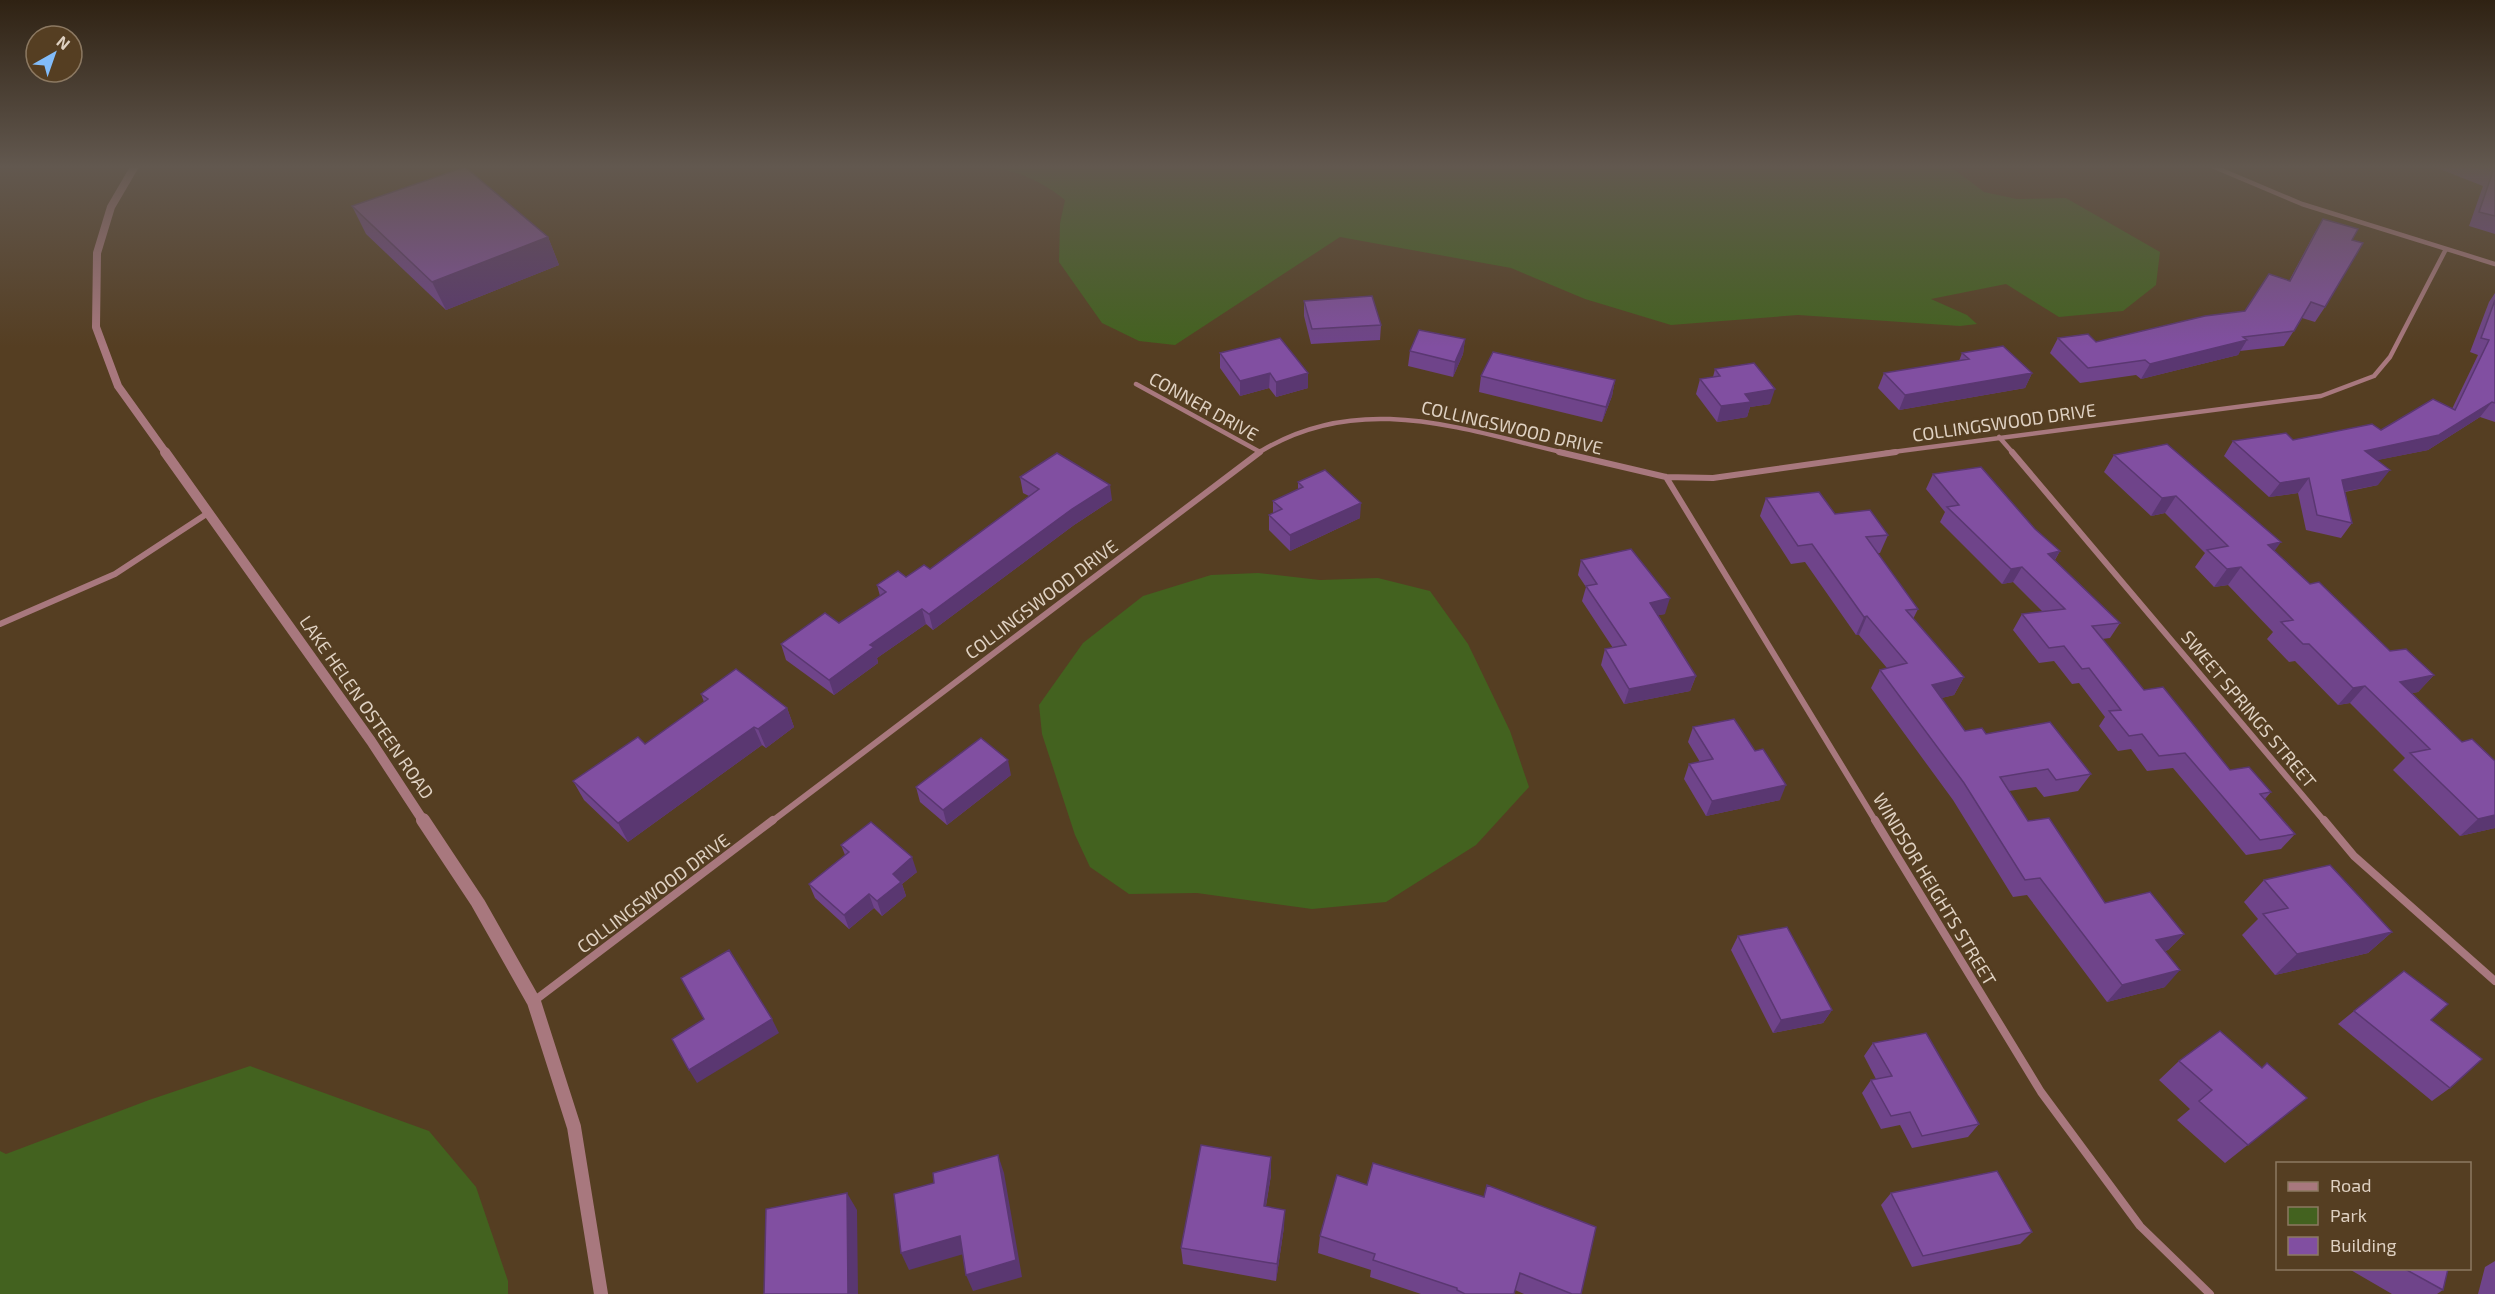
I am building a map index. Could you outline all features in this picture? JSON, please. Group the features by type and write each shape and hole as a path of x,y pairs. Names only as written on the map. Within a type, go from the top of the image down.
{"street":[{"name":"LAKE HELEN OSTEEN ROAD","path":"105,226 97,253 96,327 118,386 371,741 478,903 534,1002 574,1127 602,1294"},
{"path":"2374,226 2495,264"},
{"name":"COLLINGSWOOD DRIVE","path":"534,1002 1260,452 1282,440 1319,426 1362,418 1419,419 1665,477 1713,478 1999,437 2321,396 2373,376 2390,357 2446,249"},
{"name":"CONNER DRIVE","path":"1136,384 1260,452"},
{"name":"SWEET SPRINGS STREET","path":"1999,437 2354,856 2495,981"},
{"name":"WINDSOR HEIGHTS STREET","path":"1665,477 2041,1092 2140,1226 2210,1294"},
{"path":"0,624 115,574 208,513"}],"green space":[{"path":"1060,226 2115,226 2160,252 2156,285 2123,311 2059,317 2006,284 1931,299 1967,315 1977,324 1960,326 1798,315 1671,325 1585,299 1511,268 1340,237 1175,345 1139,341 1102,323 1059,262"},
{"path":"1258,573 1320,580 1378,578 1430,591 1468,644 1510,731 1529,787 1476,845 1386,902 1312,909 1197,893 1129,894 1090,867 1075,835 1042,734 1039,705 1083,643 1143,596 1211,575"},
{"path":"250,1066 429,1131 476,1187 508,1281 508,1294 0,1294 0,1151 6,1154 149,1100"}],"building":[{"path":"373,226 535,226 548,237 432,282"},
{"path":"2319,226 2349,226 2358,229 2352,240 2363,243 2325,307 2311,302 2294,331 2243,337 2247,340 2150,364 2145,360 2088,368 2058,338 2088,334 2096,342 2205,316 2245,311 2269,274 2290,281"},
{"path":"1372,296 1381,325 1312,329 1304,301"},
{"path":"2495,300 2495,403 2492,402 2439,435 2365,451 2390,470 2342,480 2352,523 2317,515 2309,478 2280,483 2233,441 2286,433 2293,440 2372,424 2381,430 2433,399 2455,410 2489,340 2481,338"},
{"path":"1419,330 1465,339 1455,362 1410,351"},
{"path":"1280,338 1308,373 1276,382 1270,373 1240,381 1220,353"},
{"path":"2003,346 2032,373 1905,395 1884,373 1969,359 1962,353"},
{"path":"1493,352 1615,380 1606,407 1481,376"},
{"path":"1754,363 1775,389 1745,394 1751,402 1721,406 1700,379 1720,376 1715,369"},
{"path":"2167,444 2281,542 2268,545 2310,584 2319,582 2390,651 2406,649 2434,675 2400,682 2462,742 2472,739 2495,761 2495,815 2478,819 2410,753 2430,749 2365,686 2353,688 2309,644 2303,644 2281,622 2293,620 2241,567 2227,569 2207,550 2228,546 2176,496 2162,498 2114,455"},
{"path":"1057,453 1110,485 1072,509 929,614 922,609 870,645 874,647 829,680 781,644 825,613 839,623 886,592 877,585 898,571 906,577 924,565 930,569 1039,489 1020,477"},
{"path":"1981,467 2035,529 2060,551 2048,554 2120,623 2092,626 2144,690 2163,687 2230,770 2249,767 2271,792 2260,794 2295,834 2260,840 2185,753 2159,756 2142,734 2129,736 2109,711 2121,710 2089,668 2082,669 2064,646 2049,648 2022,614 2065,609 2022,567 2011,569 1947,507 1959,505 1933,474"},
{"path":"1325,470 1361,503 1290,535 1269,515 1282,509 1273,501 1303,487 1298,482"},
{"path":"1819,492 1835,514 1870,510 1888,535 1866,537 1918,609 1906,610 1964,677 1932,685 1965,731 1982,728 1986,734 2050,722 2091,774 2056,780 2048,769 2000,777 2028,821 2049,818 2105,903 2150,892 2184,934 2156,940 2180,970 2122,985 2040,878 2025,880 1964,783 1880,670 1907,663 1867,616 1864,617 1812,544 1798,546 1766,498"},
{"path":"1631,549 1670,598 1650,603 1696,676 1629,689 1605,649 1626,645 1586,586 1597,584 1581,560"},
{"path":"736,669 787,708 758,729 754,727 618,823 573,781 638,737 645,744 708,699 701,694"},
{"path":"1734,719 1755,751 1763,749 1786,785 1712,801 1689,764 1713,759 1693,727"},
{"path":"981,738 1008,760 943,810 916,787"},
{"path":"871,822 912,857 893,874 901,882 877,901 869,894 844,915 809,884 849,852 841,845"},
{"path":"2330,865 2392,932 2297,954 2263,914 2288,908 2264,880"},
{"path":"1787,927 1832,1010 1781,1020 1738,936"},
{"path":"729,950 772,1019 689,1070 672,1039 704,1019 681,978"},
{"path":"2404,971 2448,1004 2431,1020 2482,1059 2450,1088 2354,1011"},
{"path":"2220,1031 2262,1068 2267,1063 2307,1098 2248,1145 2199,1101 2212,1090 2179,1061"},
{"path":"1926,1033 1979,1124 1922,1136 1910,1112 1891,1116 1871,1080 1892,1076 1873,1043"},
{"path":"1201,1145 1271,1157 1264,1206 1285,1210 1277,1264 1181,1248"},
{"path":"998,1155 1016,1260 966,1275 960,1236 901,1253 894,1194 934,1183 933,1173"},
{"path":"1373,1163 1484,1197 1487,1185 1596,1227 1581,1294 1572,1294 1520,1273 1514,1294 1465,1294 1457,1288 1373,1260 1375,1254 1320,1236 1337,1175 1367,1185"},
{"path":"1997,1171 2032,1232 1923,1256 1891,1193"},
{"path":"847,1193 848,1294 764,1294 766,1209"},
{"path":"2407,1270 2448,1270 2443,1290"}]}
